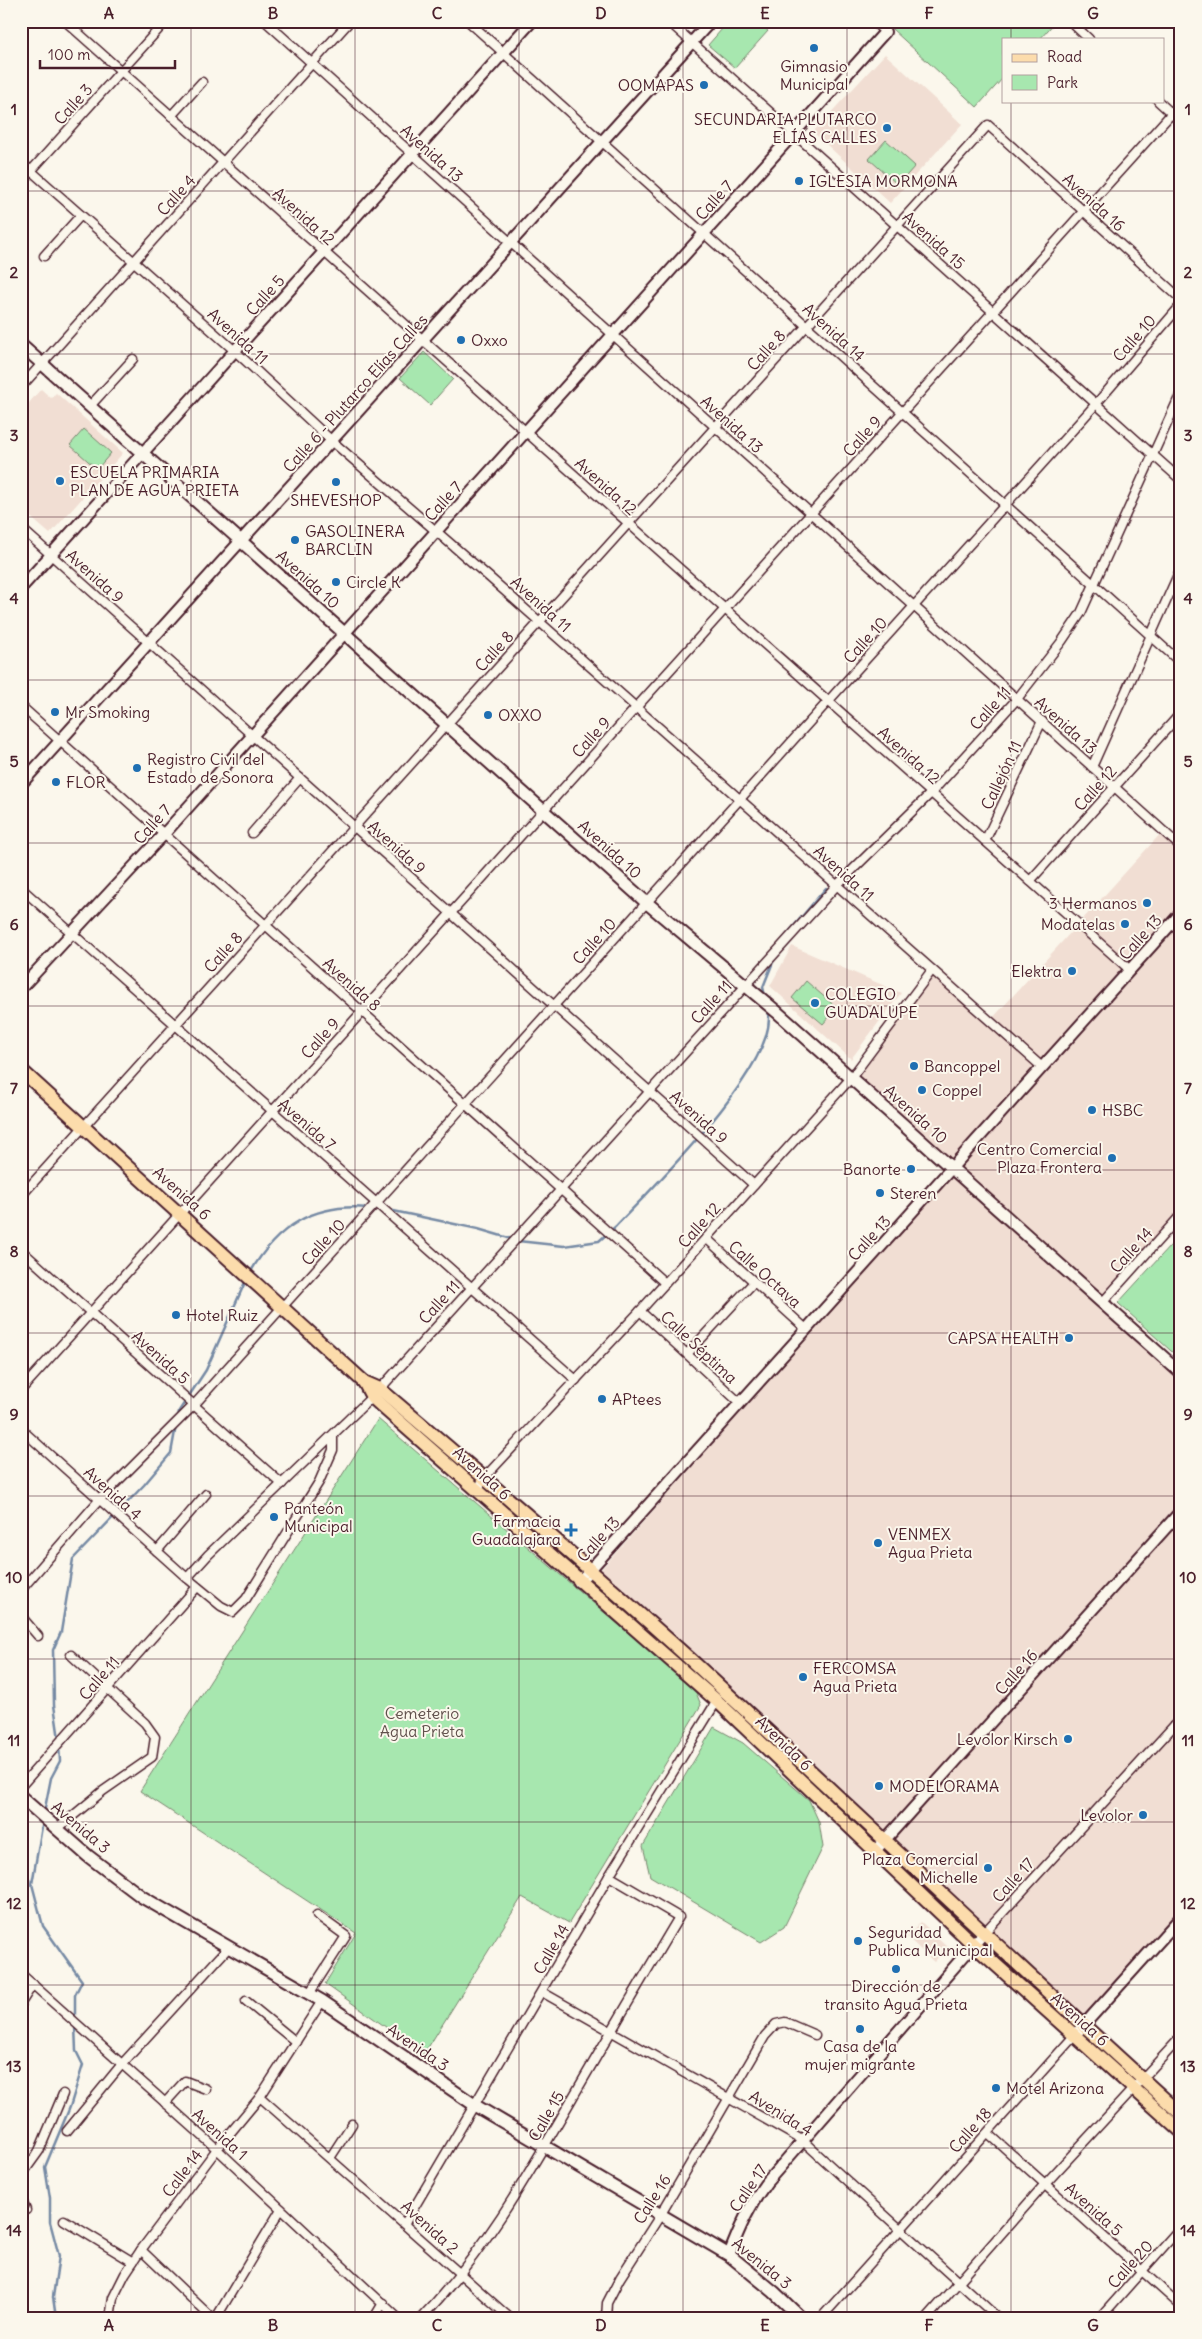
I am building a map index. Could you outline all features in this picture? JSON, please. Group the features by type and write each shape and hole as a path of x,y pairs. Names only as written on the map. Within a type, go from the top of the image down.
{"main road":[{"name":"Avenida 10","path":"21,345 543,811 647,903 777,1012 1181,1373"},
{"name":"Avenida 6","path":"21,1070 282,1306 376,1393 477,1491 579,1582 720,1696 884,1841 1083,2025 1181,2131"},
{"name":"Avenida 6","path":"376,1393 484,1478 589,1571 720,1696 874,1852 1074,2036 1181,2114"},
{"name":"Avenida 3","path":"21,1797 88,1856 142,1897 322,2001 476,2106 729,2256 774,2292 801,2318"}],"street":[{"name":"Avenida 12","path":"65,21 1130,970"},
{"name":"Calle 3","path":"21,182 166,21"},
{"name":"Avenida 13","path":"265,21 1181,847"},
{"name":"Calle 4","path":"21,387 350,21"},
{"name":"Avenida 14","path":"468,21 1181,663"},
{"name":"Calle 5","path":"21,588 532,21"},
{"name":"Avenida 15","path":"668,21 1181,480"},
{"name":"Calle 6 - Plutarco Elías Calles","path":"21,784 333,442 711,21"},
{"path":"872,21 885,32"},
{"path":"1076,23 1088,38"},
{"name":"Calle 7","path":"21,988 164,834 885,32"},
{"path":"171,116 202,82"},
{"path":"1159,102 1181,122"},
{"name":"Calle 9","path":"21,1390 1181,103"},
{"name":"Avenida 16","path":"988,125 1181,299"},
{"name":"Calle 8","path":"21,1196 988,125"},
{"name":"Avenida 11","path":"21,162 235,351 333,442 437,530 1042,1067"},
{"path":"44,256 81,215"},
{"name":"Calle 10","path":"21,1590 102,1501 194,1405 376,1204 1096,404 1181,305"},
{"path":"90,406 133,359"},
{"name":"Calle 11","path":"187,1578 376,1393 837,884 930,793 1017,699 1081,613 1181,393"},
{"name":"Avenida 9","path":"21,528 754,1185"},
{"path":"1092,767 1181,568"},
{"name":"Avenida 8","path":"21,706 665,1283"},
{"name":"Calle 12","path":"1030,881 1181,713"},
{"name":"Callejón 11","path":"985,841 1042,721"},
{"path":"252,833 300,778"},
{"name":"Avenida 7","path":"21,888 576,1380"},
{"name":"Calle 13","path":"579,1582 1181,913"},
{"name":"Calle 12","path":"477,1491 484,1478 640,1311 851,1078 932,970"},
{"name":"Calle 14","path":"1102,1303 1181,1215"},
{"name":"Calle Octava","path":"706,1238 806,1329"},
{"name":"Avenida 5","path":"21,1250 282,1484"},
{"path":"687,1354 754,1282"},
{"name":"Calle Séptima","path":"640,1311 740,1403"},
{"name":"Avenida 4","path":"21,1429 187,1578 228,1611 237,1611 319,1482 333,1450 333,1436"},
{"path":"157,1551 206,1494"},
{"name":"Calle 16","path":"874,1852 1181,1511"},
{"name":"Calle 11","path":"21,1786 198,1587"},
{"path":"21,1616 38,1636"},
{"path":"53,1825 152,1758 155,1737 145,1723 107,1691 71,1655"},
{"name":"Calle 14","path":"405,2223 476,2106 609,1876 720,1696"},
{"name":"Calle 17","path":"729,2256 753,2201 802,2140 975,1946 983,1934 1181,1718"},
{"name":"Calle 15","path":"421,2318 461,2274 488,2238 545,2146 679,1917 609,1876"},
{"path":"309,1994 346,1936 316,1915"},
{"name":"Calle 18","path":"821,2318 988,2134 1181,1916"},
{"path":"67,2131 122,2064 229,1947"},
{"name":"Avenida 1","path":"21,1974 217,2149 398,2318"},
{"path":"21,2003 33,1984"},
{"name":"Avenida 4","path":"542,1992 612,2030 802,2140 998,2318"},
{"path":"246,2001 296,2042"},
{"name":"Calle 14","path":"110,2318 113,2298 141,2250 217,2149 260,2097 322,2001"},
{"name":"Calle 16","path":"606,2318 607,2303 620,2278 661,2214 766,2036 776,2024 785,2022 815,2035"},
{"path":"927,2318 1045,2184 1181,2037"},
{"path":"165,2102 185,2081 206,2090"},
{"path":"21,2176 38,2151 63,2094"},
{"name":"Avenida 2","path":"260,2097 405,2223 510,2318"},
{"path":"330,2158 352,2124"},
{"name":"Avenida 5","path":"988,2134 1181,2306"},
{"path":"21,2198 26,2210"},
{"path":"141,2250 214,2318 281,2209"},
{"path":"64,2220 133,2262"},
{"name":"Calle 20","path":"1100,2318 1181,2227"},
{"path":"374,2318 382,2303"}],"shaded area":[{"name":"SECUNDARIA PLUTARCO ELÍAS CALLES","path":"885,54 962,124 890,203 813,132"},
{"name":"ESCUELA PRIMARIA PLAN DE AGUA PRIETA","path":"41,389 51,398 56,393 123,453 50,534 21,509 21,412"},
{"path":"1163,831 1181,847 1181,1215 1102,1303 851,1078 932,970 990,1021"},
{"name":"COLEGIO GUADALUPE","path":"792,946 901,993 851,1059 770,986"},
{"path":"950,1175 1181,1381 1181,1911 1084,2017 599,1572"},
{"path":"921,1922 948,1947 934,1962 907,1937"}],"green space":[{"path":"729,21 762,21 760,24 768,31 735,68 708,45"},
{"path":"899,21 1056,21 1041,38 1002,38 1002,79 977,107 892,29"},
{"path":"886,140 915,166 898,185 869,159"},
{"path":"424,352 453,379 430,405 400,378"},
{"path":"84,429 111,453 97,469 70,445"},
{"name":"COLEGIO GUADALUPE","path":"806,981 837,1008 823,1024 792,998"},
{"path":"1181,1234 1181,1360 1118,1303"},
{"name":"Cemeterio Agua Prieta","path":"378,1419 695,1690 701,1705 569,1923 522,1897 424,2054 325,1984 356,1933 140,1791"},
{"path":"714,1727 743,1743 809,1800 819,1822 823,1847 784,1927 761,1942 650,1876 643,1846"}],"waterway":[{"path":"782,940 826,888"},
{"path":"765,996 763,987 775,957"},
{"path":"518,1241 564,1246 599,1241 616,1226 683,1155 735,1091 755,1061 767,1033 768,1011"},
{"path":"250,1273 272,1242 299,1221 331,1209 349,1207 368,1208"},
{"path":"389,1210 478,1229 512,1239"},
{"path":"178,1418 179,1411 206,1370 246,1280"},
{"path":"59,1739 54,1705 53,1650 61,1632 73,1559 144,1485 171,1453 176,1426"},
{"path":"44,1813 51,1778 60,1761 59,1746"},
{"path":"43,1821 32,1884 43,1926 82,1981 75,1995 75,2019"},
{"path":"56,2318 53,2297 59,2256 50,2222 50,2198 45,2167 70,2107 83,2065 76,2051 75,2025"}],"place":[{"name":"Gimnasio Municipal","path":"814,48"},
{"name":"OOMAPAS","path":"704,85"},
{"name":"SECUNDARIA PLUTARCO ELÍAS CALLES","path":"887,128"},
{"name":"IGLESIA MORMONA","path":"799,181"},
{"name":"Oxxo","path":"461,340"},
{"name":"ESCUELA PRIMARIA PLAN DE AGUA PRIETA","path":"60,481"},
{"name":"SHEVESHOP","path":"336,482"},
{"name":"GASOLINERA BARCLIN","path":"295,540"},
{"name":"Circle K","path":"336,582"},
{"name":"Mr Smoking","path":"55,712"},
{"name":"OXXO","path":"488,715"},
{"name":"Registro Civil del Estado de Sonora","path":"137,768"},
{"name":"FLOR","path":"56,782"},
{"name":"3 Hermanos","path":"1147,903"},
{"name":"Modatelas","path":"1125,924"},
{"name":"Elektra","path":"1072,971"},
{"name":"COLEGIO GUADALUPE","path":"815,1003"},
{"name":"Bancoppel","path":"914,1066"},
{"name":"Coppel","path":"922,1090"},
{"name":"HSBC","path":"1092,1110"},
{"name":"Centro Comercial Plaza Frontera","path":"1112,1158"},
{"name":"Banorte","path":"911,1169"},
{"name":"Steren","path":"880,1193"},
{"name":"Hotel Ruiz","path":"176,1315"},
{"name":"CAPSA HEALTH","path":"1069,1338"},
{"name":"APtees","path":"602,1399"},
{"name":"Panteón Municipal","path":"274,1517"},
{"name":"Farmacia Guadalajara","path":"571,1530"},
{"name":"VENMEX Agua Prieta","path":"878,1543"},
{"name":"FERCOMSA Agua Prieta","path":"803,1677"},
{"name":"Levolor Kirsch","path":"1068,1739"},
{"name":"MODELORAMA","path":"879,1786"},
{"name":"Levolor","path":"1143,1815"},
{"name":"Plaza Comercial Michelle","path":"988,1868"},
{"name":"Seguridad Publica Municipal","path":"858,1941"},
{"name":"Dirección de transito Agua Prieta","path":"896,1969"},
{"name":"Casa de la mujer migrante","path":"860,2029"},
{"name":"Motel Arizona","path":"996,2088"}]}
